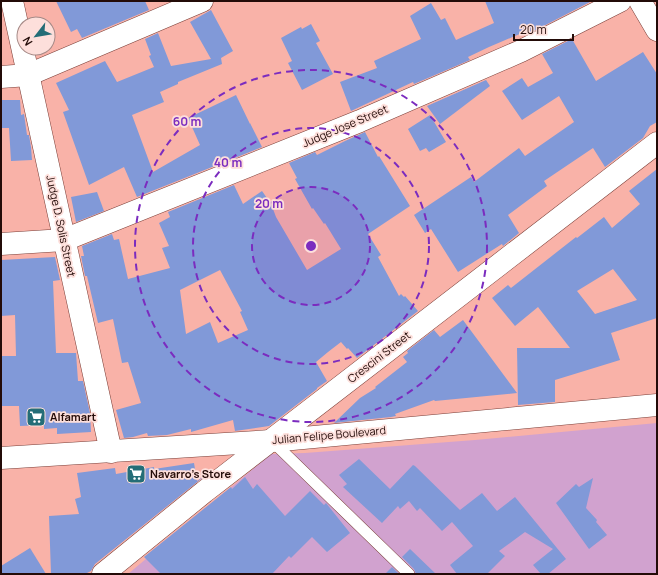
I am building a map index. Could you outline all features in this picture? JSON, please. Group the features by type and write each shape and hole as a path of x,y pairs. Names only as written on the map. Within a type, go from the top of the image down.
{"street":[{"name":"Judge D. Solis Street","path":"12,1 111,452"},
{"path":"1,77 28,75 202,1"},
{"name":"Judge Jose Street","path":"1,244 64,240 360,121 521,51 620,1"},
{"path":"640,1 657,30"},
{"name":"Crescini Street","path":"103,574 204,492 657,143"},
{"name":"Julian Felipe Boulevard","path":"1,458 271,441 657,405"}],"lane":[{"path":"271,441 409,574"}],"shaded area":[{"path":"657,423 657,574 128,574 271,454 305,453 475,440"}],"building":[{"path":"56,1 145,1 149,10 82,38 77,29 71,32"},
{"path":"485,1 592,1 530,33 529,30 489,47 468,57 470,60 414,84 413,82 351,111 340,82 377,68 374,61 421,39 410,16 431,3 441,20 445,18 456,40 494,23"},
{"path":"211,10 233,51 221,58 222,64 178,82 178,84 160,92 164,102 132,115 153,172 200,145 188,118 236,95 262,147 137,197 124,167 89,185 63,112 69,110 56,83 105,61 117,82 154,67 149,56 151,55 145,39 158,33 171,66 211,59 190,22"},
{"path":"311,24 320,41 316,43 333,74 302,90 288,63 292,61 281,38 301,27 302,29"},
{"path":"572,39 596,81 643,52 657,74 657,122 650,126 643,138 605,167 593,148 544,181 547,186 508,215 519,233 503,246 502,244 458,272 431,229 425,233 414,215 471,177 474,182 519,148 525,156 574,122 559,96 522,120 502,91 522,78 528,87 553,73 542,54"},
{"path":"486,80 490,86 440,124 427,106"},
{"path":"1,100 20,100 21,115 24,114 27,135 29,135 32,160 11,161 9,128 1,128"},
{"path":"430,115 446,142 429,152 426,148 420,151 408,129"},
{"path":"365,132 378,157 379,156 410,206 368,234 381,255 378,257 399,296 401,294 404,297 405,296 418,311 357,358 341,342 328,352 316,362 327,381 269,426 235,431 233,420 191,432 191,429 167,435 148,436 147,433 124,438 116,410 141,403 128,362 122,363 113,319 98,323 87,276 85,276 81,256 84,256 82,246 112,234 114,240 119,239 128,279 170,268 162,248 169,246 159,223 170,217 168,212 234,185 243,204 262,191 274,208 276,217 307,270 341,249 325,223 324,224 313,208 312,209 295,179 297,178 289,163 315,152 317,155","holes":["220,270 242,311 240,312 248,330 218,343 210,322 186,334 180,290"]},
{"path":"657,169 657,318 611,333 620,360 555,380 555,402 518,405 517,348 570,348 538,307 515,326 492,298 508,285 511,288 604,217 612,228 640,204 629,191","holes":["613,269 637,300 595,314 577,291"]},
{"path":"97,192 104,211 76,222 71,197"},
{"path":"55,257 60,280 53,281 56,353 76,353 78,381 83,381 90,413 91,432 57,434 57,428 44,429 44,425 20,426 19,406 1,406 1,356 16,356 15,315 1,316 1,260"},
{"path":"463,320 517,393 434,400 395,414 396,416 334,423 360,398 376,388 375,387 407,362 403,357 408,353 407,351 434,330 440,337"},
{"path":"359,459 390,489 413,465 415,466 460,510 482,493 497,511 515,497 566,559 548,574 541,574 533,565 553,549 525,532 499,551 505,556 487,574 457,574 450,565 473,546 452,522 442,531 420,508 417,511 409,501 400,509 398,506 382,523 343,487 347,484 339,475"},
{"path":"194,463 197,481 211,471 95,564 91,571 85,574 51,574 49,516 79,514 75,499 81,497 77,473 115,468 116,474 154,467 154,469"},
{"path":"245,477 253,489 257,484 285,516 310,491 324,505 326,503 350,533 327,552 312,537 291,558 289,556 272,574 161,574 144,557 231,487 232,489"},
{"path":"593,478 586,508 597,520 596,522 607,535 589,549 556,503 576,484 579,487"},
{"path":"30,548 46,574 1,574 1,566"},
{"path":"410,549 436,574 416,574 414,569 402,557"},
{"path":"392,567 399,574 385,574"}],"place":[{"name":"Alfamart","path":"36,417"},
{"name":"Navarro's Store","path":"136,474"}]}
